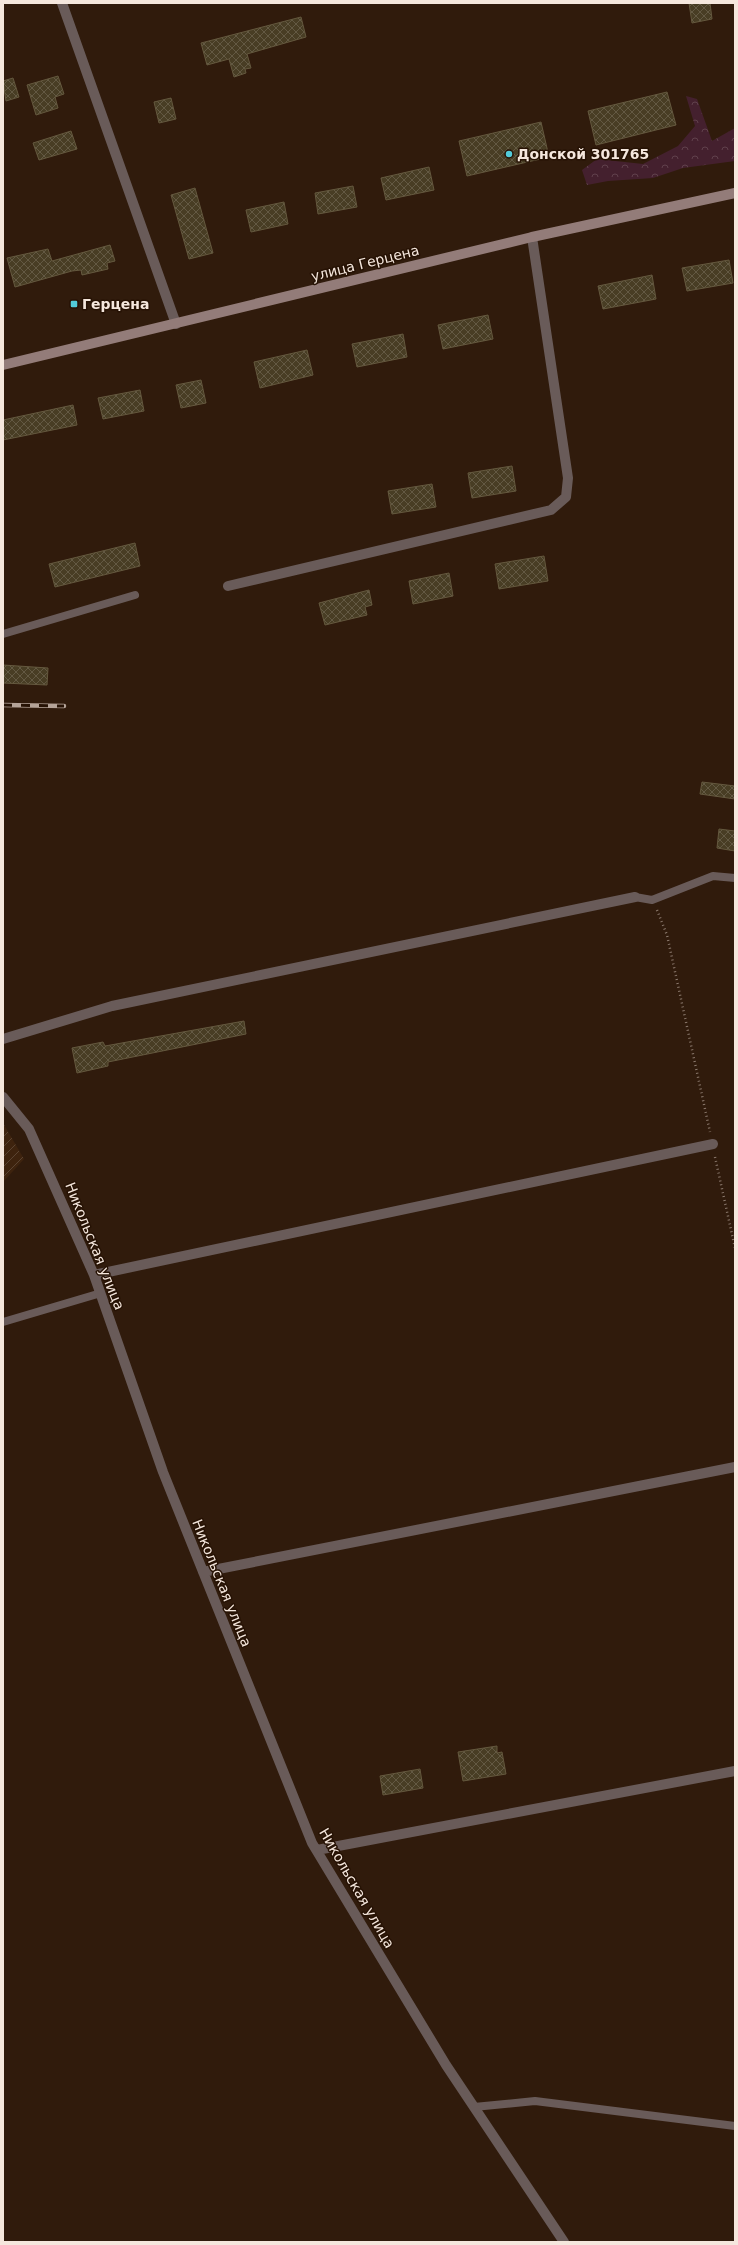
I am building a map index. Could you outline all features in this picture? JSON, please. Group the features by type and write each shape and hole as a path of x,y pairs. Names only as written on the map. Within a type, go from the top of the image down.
{"main road":[{"name":"улица Герцена","path":"3,365 532,237 735,193"}],"street":[{"path":"62,3 176,324"},
{"path":"228,586 551,510 566,497 568,478 532,237"},
{"path":"3,1039 112,1006 635,897"},
{"name":"Никольская улица","path":"3,1097 29,1129 94,1274 163,1472 317,1850 446,2065 564,2242"},
{"path":"94,1274 713,1144"},
{"path":"203,1572 735,1467"},
{"path":"317,1850 735,1771"}],"lane":[{"path":"3,634 135,595"},
{"path":"635,897 652,900 712,876 735,878"},
{"path":"3,1322 101,1293"},
{"path":"474,2107 535,2101 735,2126"}],"path":[{"path":"652,900 667,936 735,1248"}],"shaded area":[{"path":"3,1123 24,1159 3,1182"}],"green space":[{"path":"686,96 697,99 712,141 735,128 735,161 683,168 653,178 608,181 587,185 582,170 597,159 643,164 678,146 695,126"}],"building":[{"path":"689,3 710,3 712,19 692,23"},
{"path":"301,17 306,37 247,54 251,68 245,69 246,73 234,77 229,59 207,65 201,43"},
{"path":"58,76 64,94 55,97 58,108 36,115 27,85"},
{"path":"13,78 19,97 6,101 3,81"},
{"path":"667,92 676,125 596,145 588,111"},
{"path":"171,98 176,119 159,123 154,102"},
{"path":"541,122 549,157 467,176 459,141"},
{"path":"71,131 77,149 39,160 33,143"},
{"path":"429,167 434,190 386,200 381,178"},
{"path":"353,186 357,207 318,214 315,193"},
{"path":"195,188 213,253 189,259 171,195"},
{"path":"284,202 288,224 251,232 246,210"},
{"path":"110,245 115,261 107,263 108,269 82,275 81,270 72,271 15,287 7,258 48,249 52,261"},
{"path":"729,260 733,283 687,291 682,268"},
{"path":"652,275 656,299 603,309 598,286"},
{"path":"488,315 493,339 443,349 438,325"},
{"path":"403,334 407,357 357,367 352,344"},
{"path":"307,350 313,375 260,388 254,362"},
{"path":"201,380 206,403 181,408 176,385"},
{"path":"140,390 144,411 103,419 98,398"},
{"path":"73,405 77,425 3,440 3,420"},
{"path":"512,466 516,491 472,498 468,473"},
{"path":"432,484 436,507 392,514 388,491"},
{"path":"135,543 140,566 55,587 49,564"},
{"path":"544,556 548,581 499,589 495,564"},
{"path":"449,573 453,596 413,604 409,581"},
{"path":"369,590 372,605 365,607 367,615 325,625 319,603"},
{"path":"3,665 48,668 47,685 3,683"},
{"path":"702,782 735,786 735,799 700,794"},
{"path":"719,829 735,831 735,851 717,848"},
{"path":"244,1021 246,1034 108,1062 108,1066 77,1073 72,1048 103,1042 105,1046"},
{"path":"497,1746 497,1753 502,1752 506,1774 463,1781 458,1752"},
{"path":"420,1769 423,1788 383,1795 380,1776"}],"railway":[{"path":"3,705 64,706"}],"place":[{"name":"Донской 301765","path":"509,154"},
{"name":"Герцена","path":"74,304"}]}
